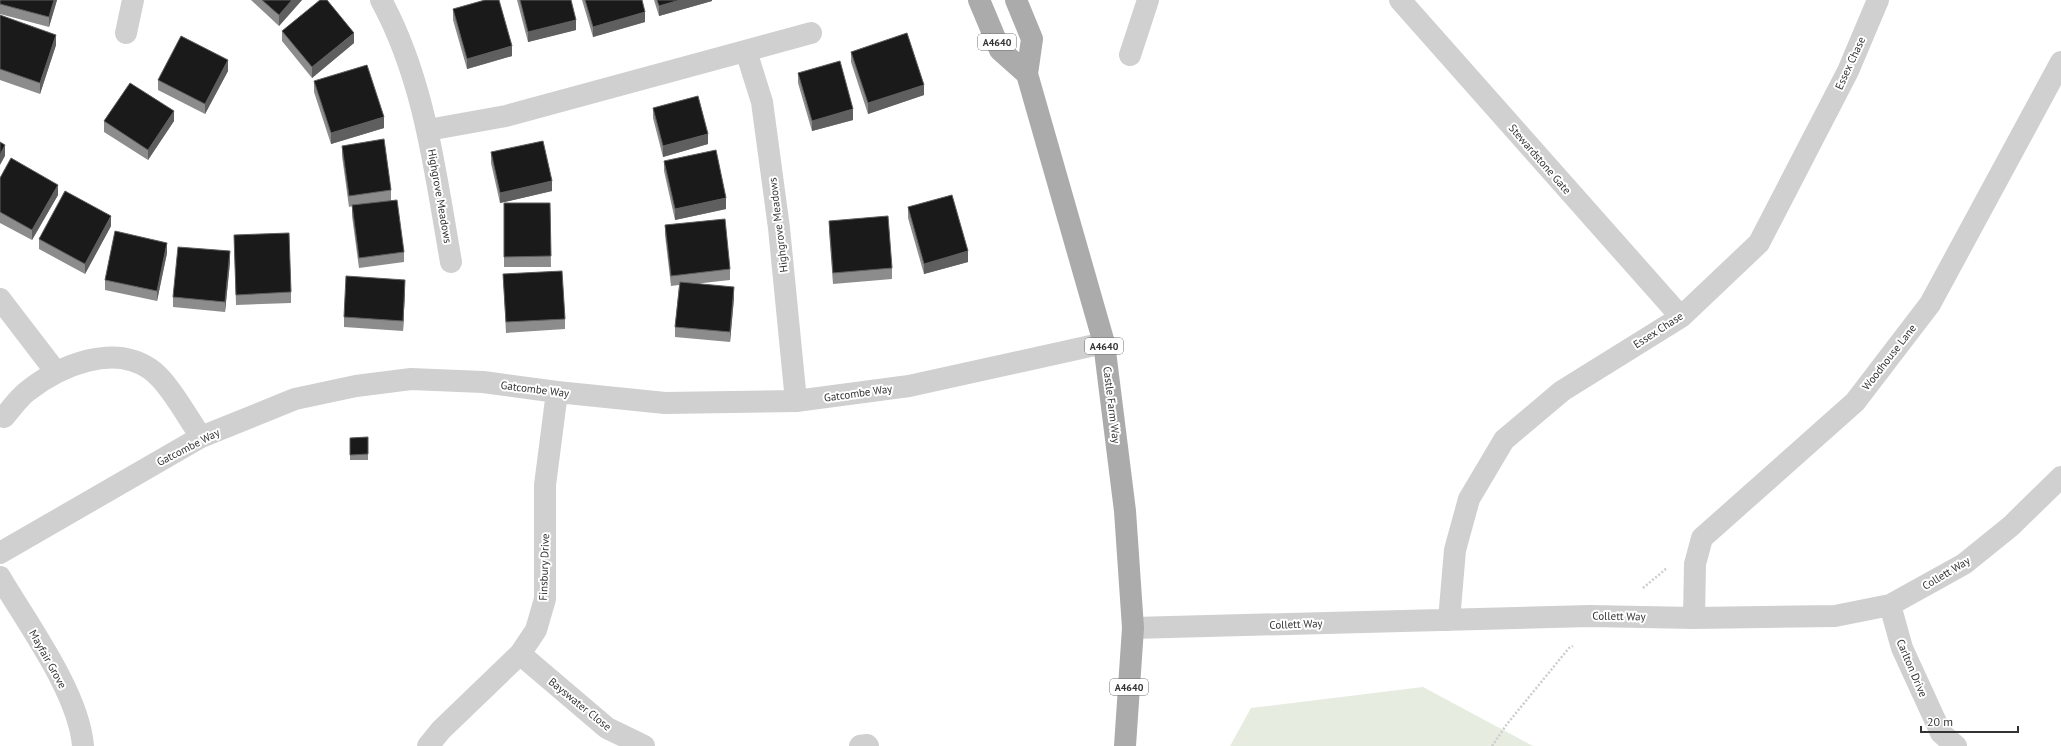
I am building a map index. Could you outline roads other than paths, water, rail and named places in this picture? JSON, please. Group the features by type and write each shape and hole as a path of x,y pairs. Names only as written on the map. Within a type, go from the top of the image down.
{"main road":[{"name":"A4640","path":"979,0 1000,50 1027,74"},
{"name":"Castle Farm Way","path":"1016,0 1032,39 1027,74 1104,343 1125,511 1133,628 1125,746"}],"street":[{"path":"126,34 133,0"},
{"name":"Highgrove Meadows","path":"381,0 396,28 409,60 428,130 451,262"},
{"path":"1130,54 1148,0"},
{"name":"Stewardstone Gate","path":"1400,0 1680,317"},
{"name":"Essex Chase","path":"1449,620 1455,550 1469,499 1504,440 1562,391 1680,317 1759,243 1848,71 1878,0"},
{"path":"428,130 506,116 811,33"},
{"name":"Highgrove Meadows","path":"746,50 762,102 779,228 796,401"},
{"name":"Woodhouse Lane","path":"1694,618 1695,564 1702,538 1855,402 1930,304 2061,62"},
{"path":"0,299 56,372"},
{"name":"Gatcombe Way","path":"0,553 201,437 295,399 356,386 411,379 483,382 557,392 665,403 796,401 909,386 1104,343"},
{"path":"4,417 28,391 56,372 95,359 120,358 142,364 151,370 164,383 201,437"},
{"name":"Finsbury Drive","path":"428,746 441,730 520,654 536,630 545,599 545,485 557,392"},
{"name":"Collett Way","path":"1133,628 1590,616 1694,618 1835,616 1890,605 1964,564 2011,526 2061,477"},
{"name":"Mayfair Grove","path":"0,577 60,678 82,733 83,746"},
{"name":"Carlton Drive","path":"1890,605 1902,648 1941,733 1956,746"},
{"name":"Bayswater Close","path":"520,654 608,728 644,746"}]}
